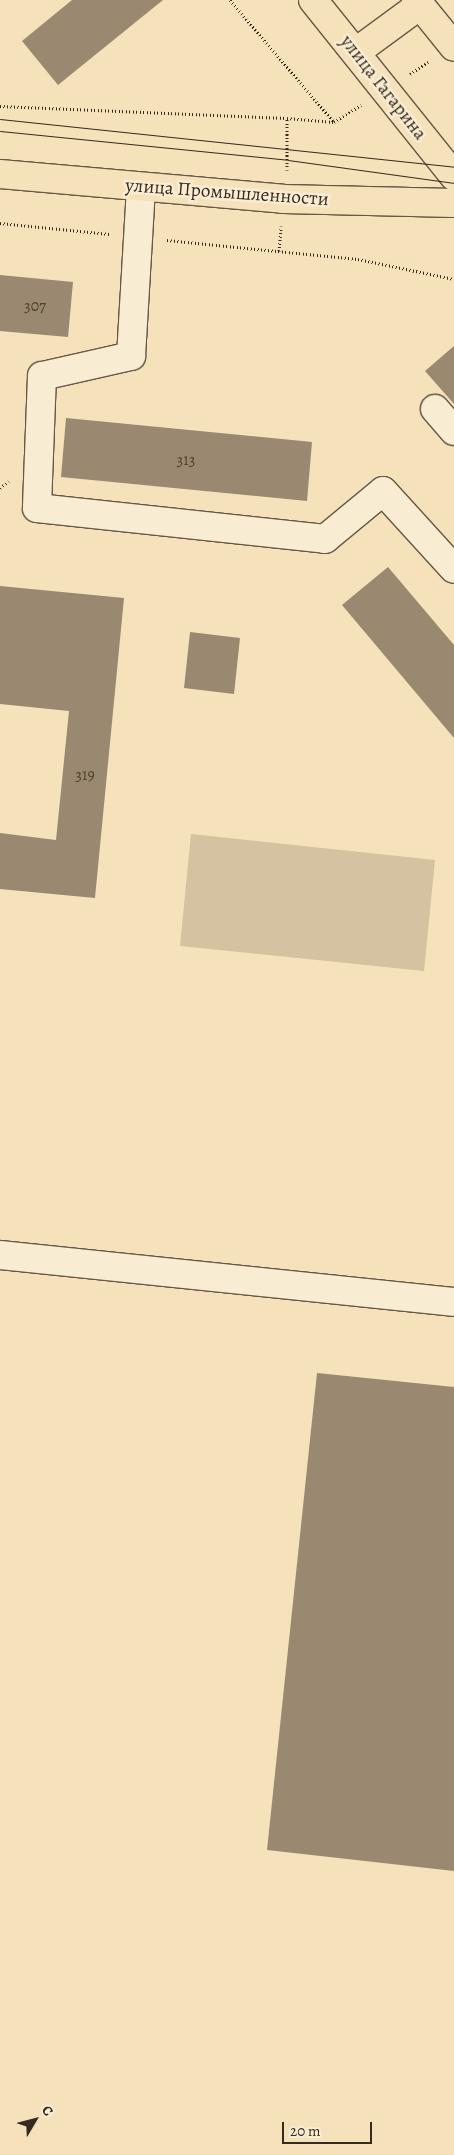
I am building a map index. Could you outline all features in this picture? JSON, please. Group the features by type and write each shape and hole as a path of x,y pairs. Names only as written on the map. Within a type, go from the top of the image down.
{"main road":[{"name":"улица Гагарина","path":"313,0 454,176"},
{"path":"356,52 420,2 454,47"},
{"name":"улица Промышленности","path":"0,174 141,188 283,199 454,203"}],"lane":[{"path":"141,188 131,356 42,376 37,508 325,539 383,491 454,569"},
{"path":"435,409 454,431"},
{"path":"0,1255 454,1302"}],"path":[{"path":"230,0 334,122"},
{"path":"0,106 287,118 334,122 454,47"},
{"path":"279,251 287,118"},
{"path":"0,224 358,259 454,279"}],"shaded area":[{"path":"191,834 435,860 424,971 180,946"}],"building":[{"path":"72,0 163,0 58,85 22,41"},
{"path":"0,275 73,282 68,337 0,331"},
{"path":"454,346 454,404 425,371"},
{"path":"66,418 312,442 307,501 61,477"},
{"path":"388,567 454,645 454,738 342,605"},
{"path":"0,586 124,598 95,898 0,889 0,833 56,840 69,711 0,704"},
{"path":"190,632 240,638 234,694 184,688"},
{"path":"317,1373 454,1387 454,1871 267,1850"}],"tram line":[{"path":"0,119 454,167"},
{"path":"0,131 288,160 454,183"}]}
